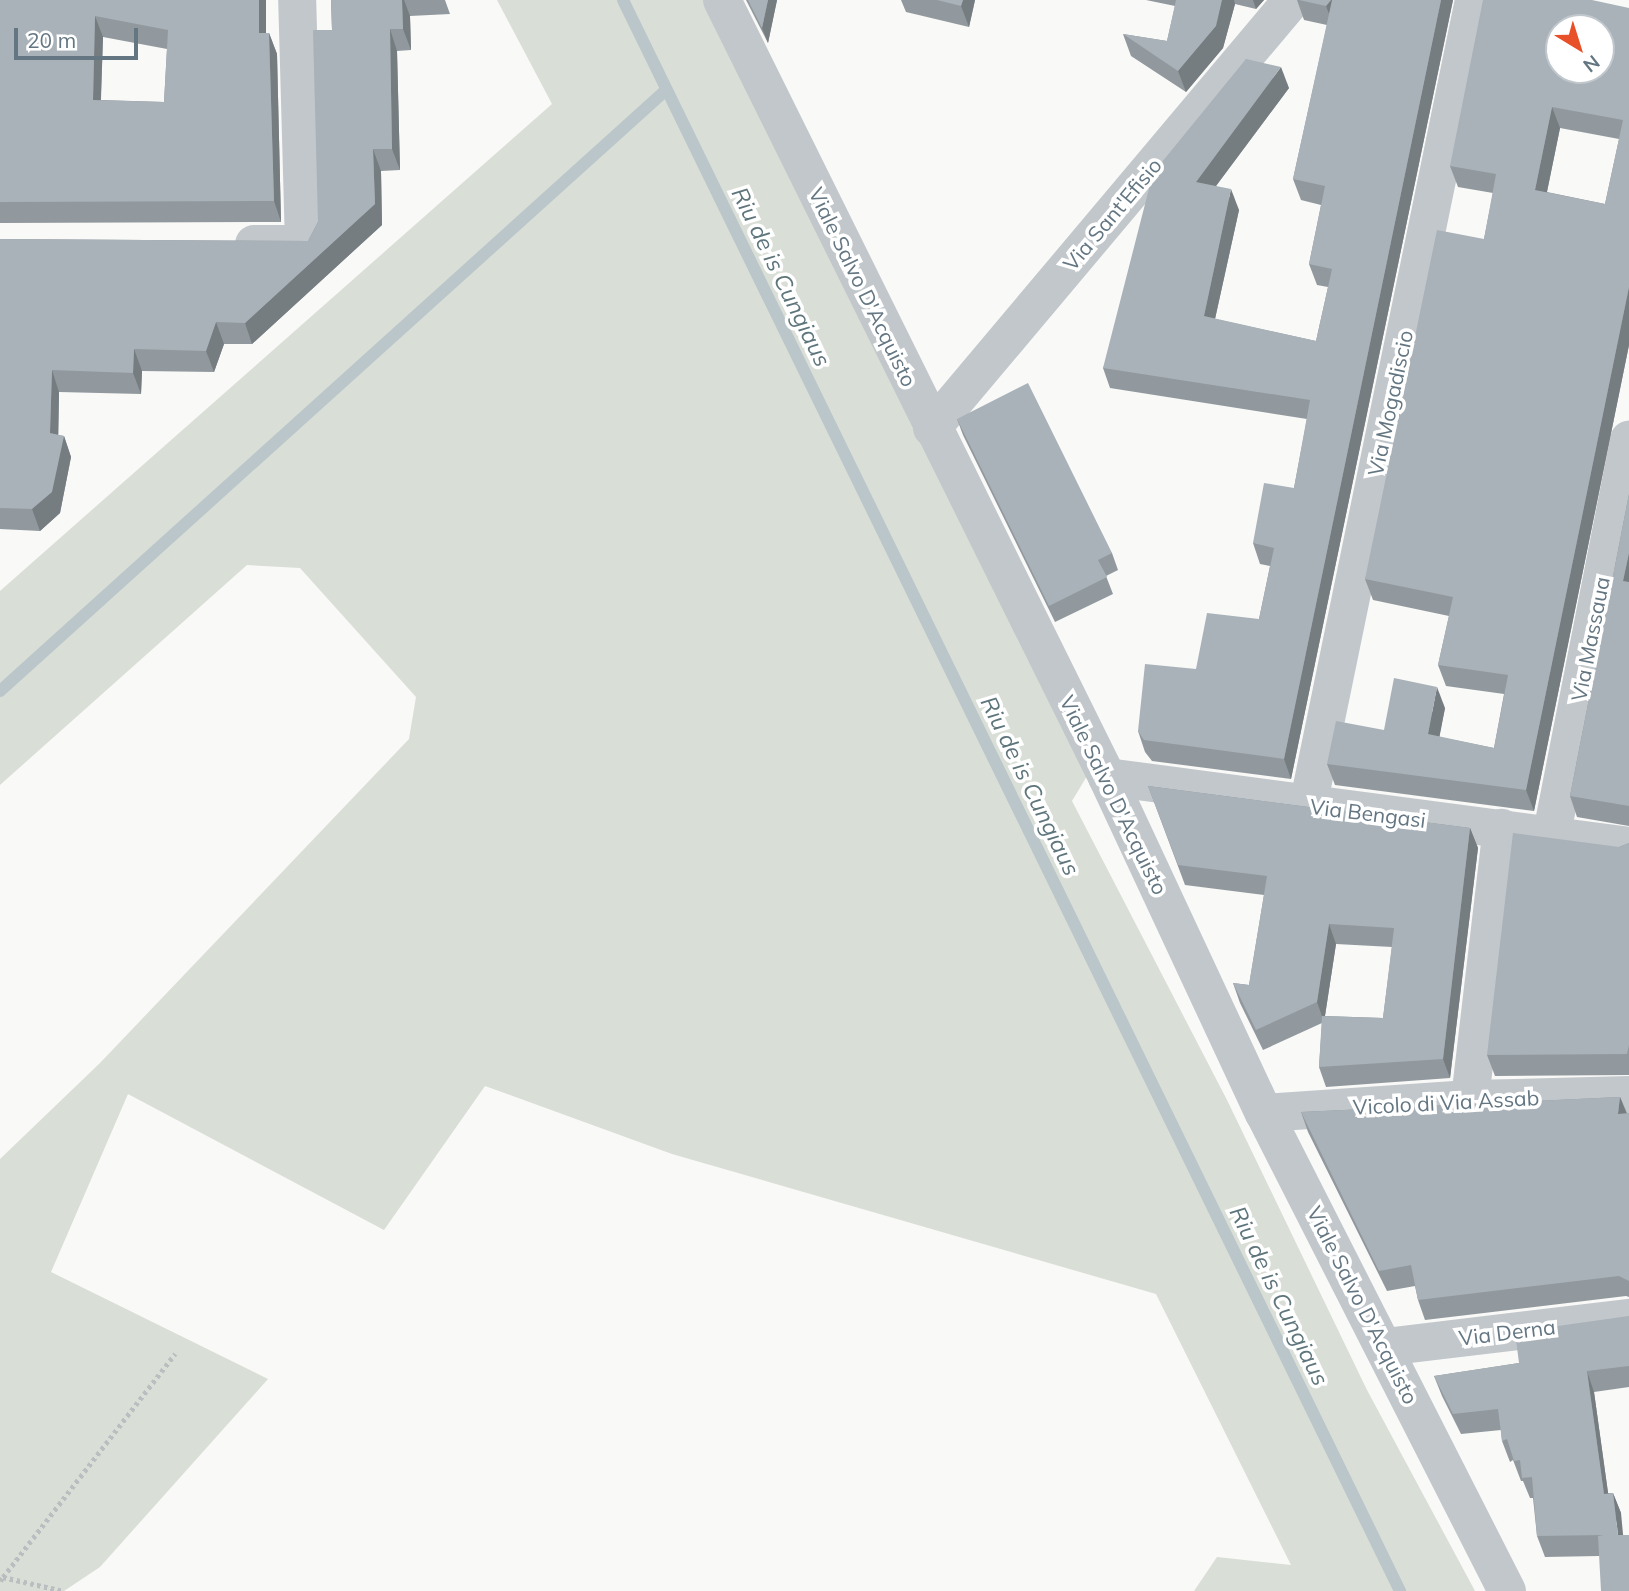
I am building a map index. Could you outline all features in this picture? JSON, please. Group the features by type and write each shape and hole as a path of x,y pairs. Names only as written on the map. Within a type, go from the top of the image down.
{"street":[{"path":"221,243 304,244 297,0"},
{"name":"Viale Salvo D'Acquisto","path":"722,0 1107,777 1264,1113 1507,1591"},
{"name":"Via Sant'Efisio","path":"932,428 1292,0"},
{"name":"Via Mogadiscio","path":"1307,806 1474,0"},
{"name":"Via Massaua","path":"1551,838 1629,440"},
{"name":"Via Bengasi","path":"1107,777 1307,806 1502,828 1551,838 1629,846"},
{"path":"1470,1099 1502,828"},
{"name":"Vicolo di Via Assab","path":"1264,1113 1470,1099 1629,1095"},
{"name":"Via Derna","path":"1385,1347 1629,1318"}],"path":[{"path":"63,1591 2,1579 175,1354"}],"shaded area":[{"path":"497,0 704,0 1087,776 1072,801 1227,1100 1367,1390 1475,1591 1194,1591 1217,1557 1291,1565 1156,1294 672,1154 485,1086 384,1230 128,1094 51,1272 268,1379 100,1567 64,1591 0,1591 0,1159 100,1063 409,739 416,697 300,568 247,565 0,785 0,591 552,104"}],"building":[{"path":"0,0 259,0 259,33 269,33 274,201 0,202","holes":["95,16 168,30 164,102 93,100"]},
{"path":"331,0 402,0 403,29 390,29 392,149 373,149 375,204 245,323 216,322 206,351 134,349 133,373 52,370 50,433 64,436 52,492 32,509 0,508 0,239 308,241 318,222 313,30 332,30"},
{"path":"748,0 768,0 762,28"},
{"path":"937,0 963,0 961,6"},
{"path":"1176,0 1222,0 1216,26 1178,71 1123,34 1167,41"},
{"path":"1299,0 1331,0 1326,6"},
{"path":"1332,0 1441,0 1284,759 1144,740 1138,731 1145,664 1196,669 1207,613 1259,619 1274,548 1253,543 1264,483 1294,488 1310,400 1103,368 1153,173 1246,59 1281,67 1196,182 1231,189 1204,316 1316,341 1332,269 1309,264 1325,186 1293,179"},
{"path":"1483,0 1592,0 1629,8 1629,287 1526,790 1327,764 1336,721 1384,730 1394,678 1437,687 1428,734 1494,748 1508,675 1438,665 1453,597 1365,579 1437,230 1484,239 1496,174 1450,166","holes":["1552,107 1623,120 1605,204 1535,190"]},
{"path":"1028,383 1112,553 1098,560 1107,577 1049,606 957,419"},
{"path":"1629,494 1629,553 1623,581 1629,582 1629,806 1570,796"},
{"path":"1148,786 1470,828 1443,1059 1319,1067 1322,1016 1383,1018 1394,928 1329,924 1317,1002 1256,1030 1233,983 1249,985 1267,876 1178,865"},
{"path":"1513,833 1619,847 1629,843 1627,1054 1487,1055"},
{"path":"1620,1097 1618,1114 1629,1113 1629,1281 1619,1276 1418,1300 1411,1265 1379,1271 1301,1112"},
{"path":"1629,1316 1629,1366 1587,1371 1604,1494 1613,1493 1618,1535 1629,1535 1629,1591 1601,1591 1598,1536 1604,1535 1537,1536 1532,1477 1522,1478 1520,1460 1514,1461 1507,1439 1502,1441 1498,1409 1453,1414 1434,1376 1519,1363 1515,1332"}],"waterway":[{"name":"Riu de is Cungiaus","path":"623,0 1400,1591"},
{"path":"0,691 665,91"}]}
